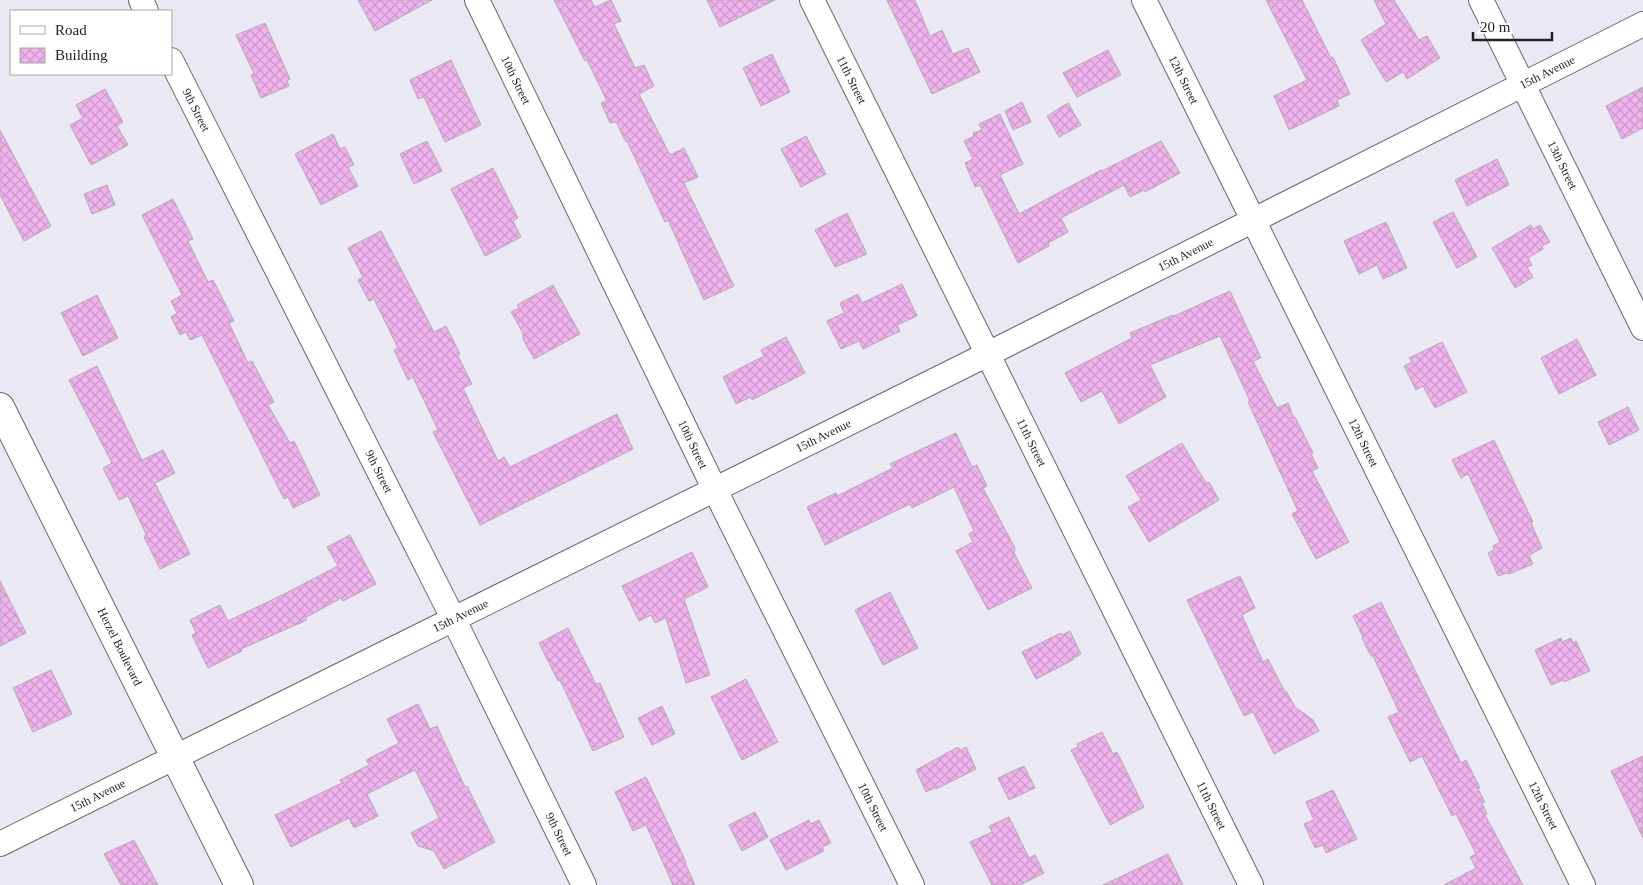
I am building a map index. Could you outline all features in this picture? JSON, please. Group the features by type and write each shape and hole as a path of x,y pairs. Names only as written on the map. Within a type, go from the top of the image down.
{"street":[{"name":"10th Street","path":"477,0 716,490 912,885"},
{"name":"11th Street","path":"812,0 1251,885"},
{"name":"12th Street","path":"1144,0 1583,885"},
{"name":"13th Street","path":"1481,0 1643,328"},
{"name":"15th Avenue","path":"0,844 716,490 1643,24"},
{"name":"9th Street","path":"172,62 454,620 584,885"},
{"name":"Herzel Boulevard","path":"0,407 239,885"}],"building":[{"path":"358,0 432,0 375,31"},
{"path":"554,0 591,0 595,7 611,0 621,21 614,24 635,68 644,65 654,86 639,94 670,155 684,148 698,177 684,183 734,286 704,300 668,220 665,222 627,141 616,122 610,123 601,103 607,101"},
{"path":"707,0 775,0 720,27"},
{"path":"887,0 915,0 930,36 942,30 953,54 968,48 980,72 932,94"},
{"path":"1266,0 1302,0 1331,58 1333,57 1350,94 1337,100 1339,106 1289,130 1274,96 1307,80"},
{"path":"1374,0 1394,0 1419,40 1427,36 1440,58 1407,79 1403,72 1386,82 1361,40 1386,24"},
{"path":"265,23 290,79 287,81 289,86 261,98 251,75 254,74 236,35"},
{"path":"1108,50 1121,75 1077,97 1063,73"},
{"path":"772,54 790,92 761,106 743,68"},
{"path":"451,60 481,125 445,142 424,97 418,99 410,80"},
{"path":"1643,87 1643,128 1622,139 1606,106"},
{"path":"105,89 123,122 117,126 128,145 91,165 70,125 83,118 76,105"},
{"path":"1022,102 1031,122 1013,130 1005,111"},
{"path":"1068,103 1081,125 1059,137 1047,116"},
{"path":"1000,114 1023,164 1000,175 1019,214 1101,170 1161,141 1180,173 1145,192 1144,190 1130,197 1124,185 1061,218 1068,232 1048,243 1049,246 1018,263 980,185 975,187 965,163 973,159 964,141 974,136 973,133 982,130 979,124"},
{"path":"0,130 51,226 24,241 0,195"},
{"path":"333,134 340,149 345,147 354,165 348,167 358,186 321,205 295,154"},
{"path":"806,136 826,174 801,187 781,149"},
{"path":"427,141 442,171 414,184 400,154"},
{"path":"1497,159 1509,185 1467,206 1455,180"},
{"path":"493,168 518,218 513,221 521,237 485,256 451,189"},
{"path":"107,185 115,205 92,214 84,194"},
{"path":"173,199 193,239 188,241 208,282 213,280 234,321 229,323 248,363 252,361 274,402 268,405 290,443 294,441 320,495 293,508 288,497 284,499 202,335 190,340 186,332 180,335 171,317 177,313 171,301 182,295 142,215"},
{"path":"1453,212 1477,257 1457,268 1433,222"},
{"path":"847,213 867,254 835,267 815,230"},
{"path":"1386,222 1407,268 1383,279 1377,265 1359,274 1344,241"},
{"path":"1531,225 1533,229 1540,225 1550,242 1542,246 1543,249 1528,258 1532,265 1527,267 1533,277 1515,288 1492,248"},
{"path":"381,231 434,332 446,326 472,384 463,388 498,461 504,457 510,467 617,414 633,449 480,525 433,432 438,430 413,377 408,380 394,350 398,348 374,299 369,301 358,280 363,277 348,248"},
{"path":"902,284 917,316 897,325 900,331 863,349 859,341 841,349 827,321 844,313 840,303 858,294 862,303"},
{"path":"553,285 580,334 534,359 523,339 523,333 511,312 519,308 517,305"},
{"path":"1230,291 1261,358 1253,361 1277,408 1288,403 1313,453 1311,454 1318,468 1312,471 1349,542 1316,559 1292,514 1298,511 1220,336 1150,365 1166,397 1119,424 1102,391 1081,402 1065,373 1132,338 1130,333"},
{"path":"97,295 118,338 83,356 61,313"},
{"path":"786,337 805,373 752,400 751,397 736,404 723,377 764,356 761,350"},
{"path":"1577,339 1596,375 1559,394 1541,358"},
{"path":"1442,342 1467,392 1435,408 1423,386 1416,390 1404,366 1412,362 1409,358"},
{"path":"97,366 142,460 163,450 175,473 155,483 190,554 160,569 144,537 146,534 128,496 119,500 103,468 112,463 69,380"},
{"path":"1628,407 1639,430 1609,445 1598,422"},
{"path":"956,433 972,467 977,465 987,486 983,488 1015,548 1014,553 1032,588 988,610 956,551 973,542 969,534 974,531 954,487 912,508 910,504 825,545 807,507 836,493 837,496 893,468 890,464"},
{"path":"1494,440 1533,522 1531,523 1542,548 1529,555 1533,564 1509,574 1498,576 1488,553 1494,550 1493,546 1500,542 1468,474 1461,478 1452,460"},
{"path":"1182,443 1206,483 1209,482 1219,500 1149,542 1128,507 1141,500 1126,476"},
{"path":"350,535 376,584 343,601 341,598 305,618 307,620 241,649 242,651 208,668 192,635 196,633 190,620 220,605 228,621 338,566 327,547"},
{"path":"692,552 708,587 684,599 710,675 686,683 666,618 655,623 651,615 639,621 622,586"},
{"path":"1240,576 1255,608 1242,615 1263,662 1268,659 1295,707 1313,720 1319,731 1274,754 1253,712 1244,716 1187,600"},
{"path":"0,581 26,633 0,646"},
{"path":"890,592 918,648 883,665 855,610"},
{"path":"1381,602 1461,763 1466,760 1485,802 1482,803 1487,814 1485,815 1523,885 1444,885 1476,868 1470,857 1476,854 1456,814 1452,816 1422,756 1410,762 1388,717 1399,712 1353,616"},
{"path":"568,628 596,684 600,683 624,737 593,751 560,680 558,681 539,643"},
{"path":"1070,631 1081,654 1036,679 1022,652 1061,633 1062,635"},
{"path":"1561,638 1562,642 1571,638 1573,643 1576,641 1590,671 1564,682 1563,680 1551,685 1535,650"},
{"path":"51,670 72,714 33,732 13,688"},
{"path":"746,679 778,742 742,760 711,697"},
{"path":"418,704 430,729 437,726 465,787 467,786 495,842 444,869 434,851 418,846 411,833 439,818 415,770 367,794 378,816 354,828 349,818 291,847 275,815 342,783 340,780 369,765 366,760 399,743 387,719"},
{"path":"662,706 675,734 652,745 638,718"},
{"path":"1102,732 1113,754 1117,752 1144,807 1110,825 1071,750 1078,747 1077,744"},
{"path":"958,747 960,750 966,747 976,769 926,792 916,770"},
{"path":"1643,756 1643,838 1611,771"},
{"path":"1024,766 1035,788 1009,800 998,778"},
{"path":"646,777 695,885 673,885 646,825 633,831 615,792"},
{"path":"1333,790 1357,839 1326,853 1323,845 1315,848 1304,824 1314,820 1306,802"},
{"path":"755,812 768,837 742,851 729,825"},
{"path":"1009,817 1029,858 1035,855 1044,873 1020,885 992,885 970,842 992,832 989,826"},
{"path":"809,820 811,824 819,820 831,843 822,847 824,851 786,870 770,840"},
{"path":"134,840 158,885 121,885 104,854"},
{"path":"1168,854 1183,885 1103,885"}]}
